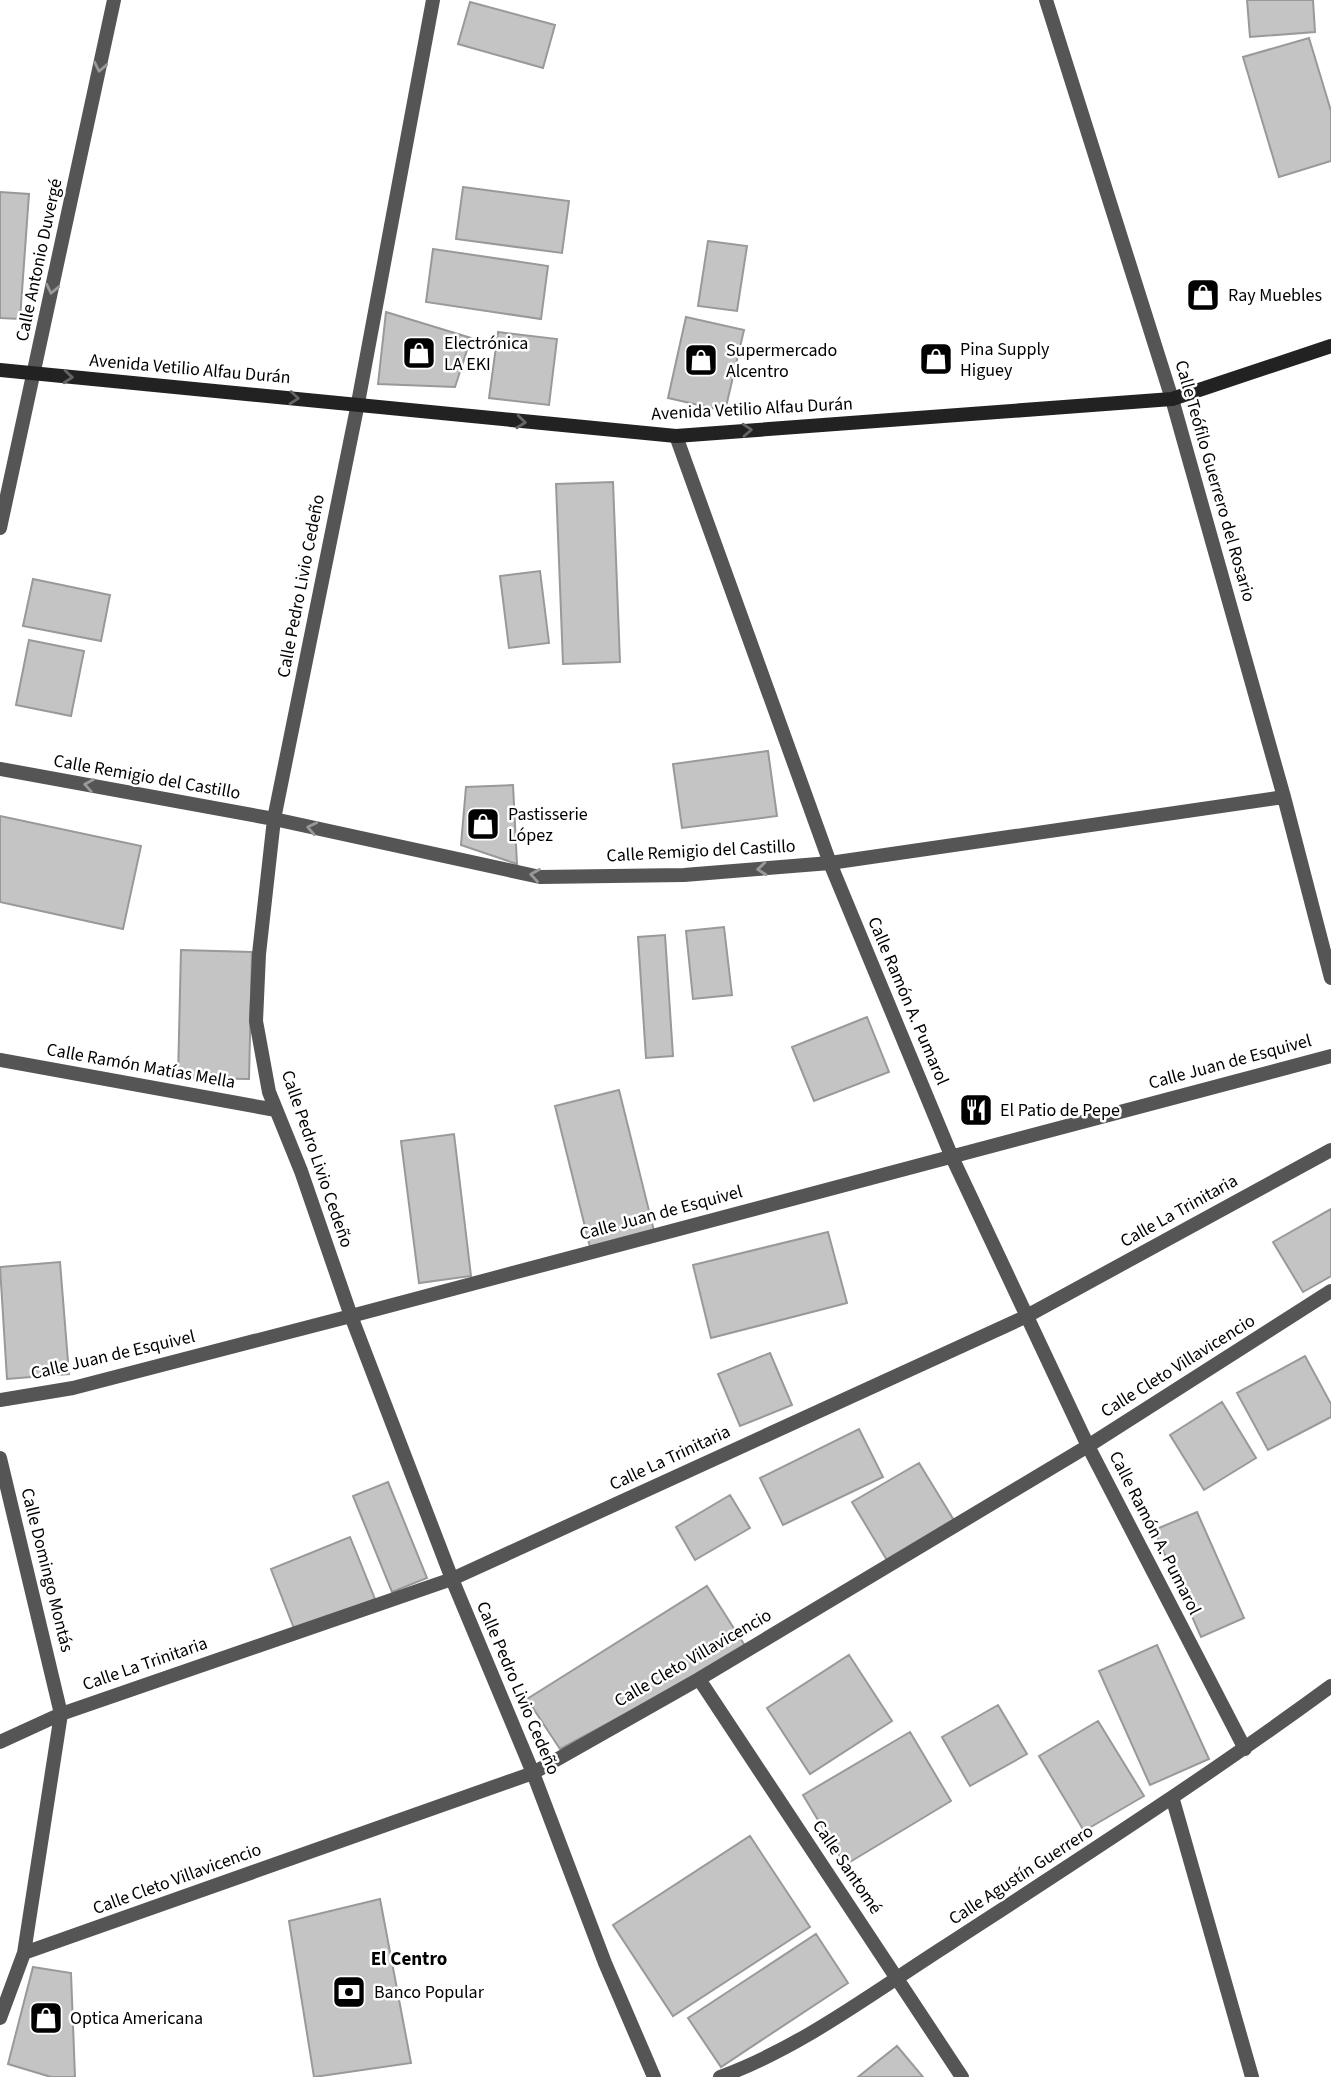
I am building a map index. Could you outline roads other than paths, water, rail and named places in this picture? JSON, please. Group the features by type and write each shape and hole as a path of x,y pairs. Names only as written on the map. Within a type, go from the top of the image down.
{"main road":[{"name":"Avenida Vetilio Alfau Durán","path":"0,370 358,403 611,432 676,436 1172,398 1331,346"}],"street":[{"name":"Calle Antonio Duvergé","path":"0,528 114,0"},
{"name":"Calle Pedro Livio Cedeño","path":"433,0 358,403 274,819 259,954 256,1021 269,1092 301,1171 351,1316 452,1579 533,1773 605,1963 654,2077"},
{"name":"Calle Teófilo Guerrero del Rosario","path":"1046,0 1172,398 1284,797 1331,978"},
{"name":"Calle Ramón A. Pumarol","path":"676,436 830,863 951,1155 1088,1446 1245,1749"},
{"name":"Calle Remigio del Castillo","path":"0,769 274,819 540,877 684,875 830,863 1284,797"},
{"name":"Calle Juan de Esquivel","path":"0,1400 73,1388 1331,1056"},
{"name":"Calle Ramón Matías Mella","path":"0,1060 276,1110"},
{"name":"Calle La Trinitaria","path":"0,1742 61,1714 452,1579 1025,1317 1331,1150"},
{"name":"Calle Cleto Villavicencio","path":"24,1953 533,1773 699,1679 1088,1446 1331,1291"},
{"name":"Calle Domingo Montás","path":"0,1458 61,1714 24,1953 0,2018"},
{"name":"Calle Santomé","path":"699,1679 962,2077"},
{"name":"Calle Agustín Guerrero","path":"720,2077 764,2061 897,1977 1172,1800 1331,1686"},
{"path":"1172,1800 1252,2077"}],"place":[{"name":"Ray Muebles","path":"1203,295"},
{"name":"Electrónica LA EKI","path":"419,353"},
{"name":"Pina Supply Higuey","path":"936,359"},
{"name":"Supermercado Alcentro","path":"701,360"},
{"name":"Pastisserie López","path":"483,824"},
{"name":"El Patio de Pepe","path":"976,1110"},
{"name":"Banco Popular","path":"349,1992"},
{"name":"Optica Americana","path":"46,2018"}],"district":[{"name":"El Centro","path":"409,1959"}]}
